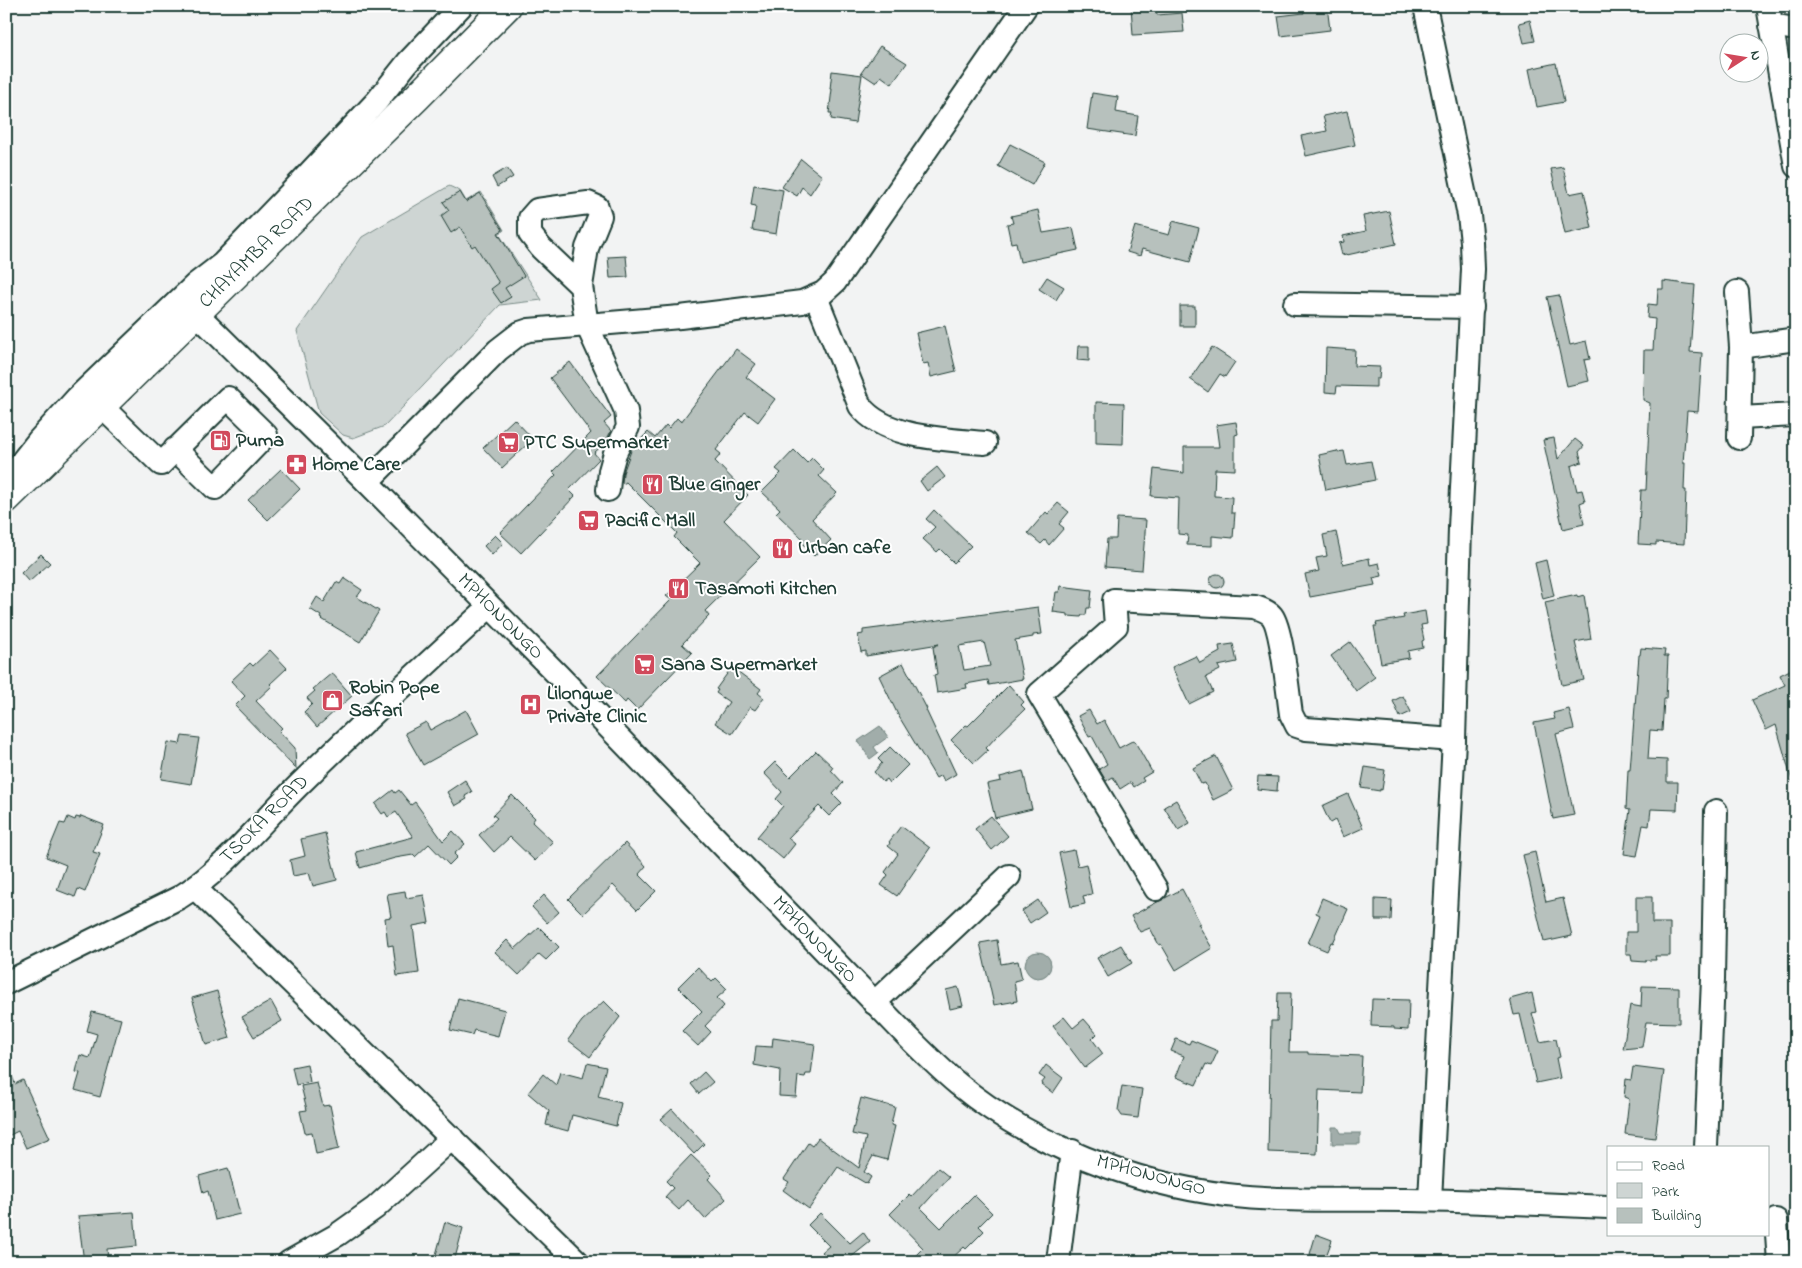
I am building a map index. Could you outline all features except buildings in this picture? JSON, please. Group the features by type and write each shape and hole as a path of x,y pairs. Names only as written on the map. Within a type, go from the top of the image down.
{"main road":[{"name":"CHAYAMBA ROAD","path":"6,499 507,6"}],"street":[{"path":"6,489 12,474 38,441 78,398 196,284 222,264 377,101 408,62 463,6 488,26"},
{"path":"367,482 498,350 520,333 529,330 802,302 824,293 835,282 1026,6"},
{"path":"1425,6 1469,215 1472,242 1472,307 1460,528 1454,740 1430,1200"},
{"path":"1770,16 1796,29"},
{"path":"1770,16 1796,166"},
{"path":"582,286 587,324 626,411 628,427 615,454 610,470 608,490"},
{"path":"1737,292 1741,347 1739,428 1796,416"},
{"path":"816,297 860,406 866,414 886,426 929,437 985,442"},
{"path":"1295,304 1472,307"},
{"name":"MPHONONGO","path":"196,313 367,482 874,1003 928,1057 984,1103 1032,1133 1072,1152 1122,1172 1173,1186 1228,1195 1285,1198 1430,1200 1607,1207"},
{"path":"1741,347 1796,339"},
{"path":"101,406 161,464 228,398 266,435"},
{"path":"175,449 215,488 292,409"},
{"path":"1156,889 1039,694 1116,626 1114,600 1255,607 1264,610 1276,622 1291,714 1297,726 1306,729 1454,740"},
{"name":"TSOKA ROAD","path":"6,983 195,888 304,780 489,607"},
{"path":"1706,1146 1713,979 1716,811"},
{"path":"874,1003 1008,876"},
{"path":"195,888 578,1262"},
{"path":"289,1262 336,1235 369,1213 452,1138"},
{"path":"1058,1262 1072,1152"},
{"path":"1779,1262 1780,1220"}],"green space":[{"path":"449,186 460,191 466,201 481,192 504,230 499,234 542,300 500,305 385,426 353,438 343,435 319,413 297,331 362,237"}],"shaded area":[{"path":"880,726 888,737 874,747 878,753 870,759 858,741"},
{"path":"1038,952 1048,955 1051,965 1048,975 1038,978 1028,975 1025,965 1028,955"},
{"path":"1332,1127 1338,1127 1341,1133 1360,1133 1360,1144 1332,1144"}],"place":[{"name":"Puma","path":"220,441"},
{"name":"PTC Supermarket","path":"508,443"},
{"name":"Home Care","path":"296,465"},
{"name":"Blue Ginger","path":"653,485"},
{"name":"Pacific Mall","path":"589,521"},
{"name":"Urban cafe","path":"782,548"},
{"name":"Tasamoti Kitchen","path":"679,589"},
{"name":"Sana Supermarket","path":"645,665"},
{"name":"Robin Pope Safari","path":"333,700"},
{"name":"Lilongwe Private Clinic","path":"531,705"}]}
